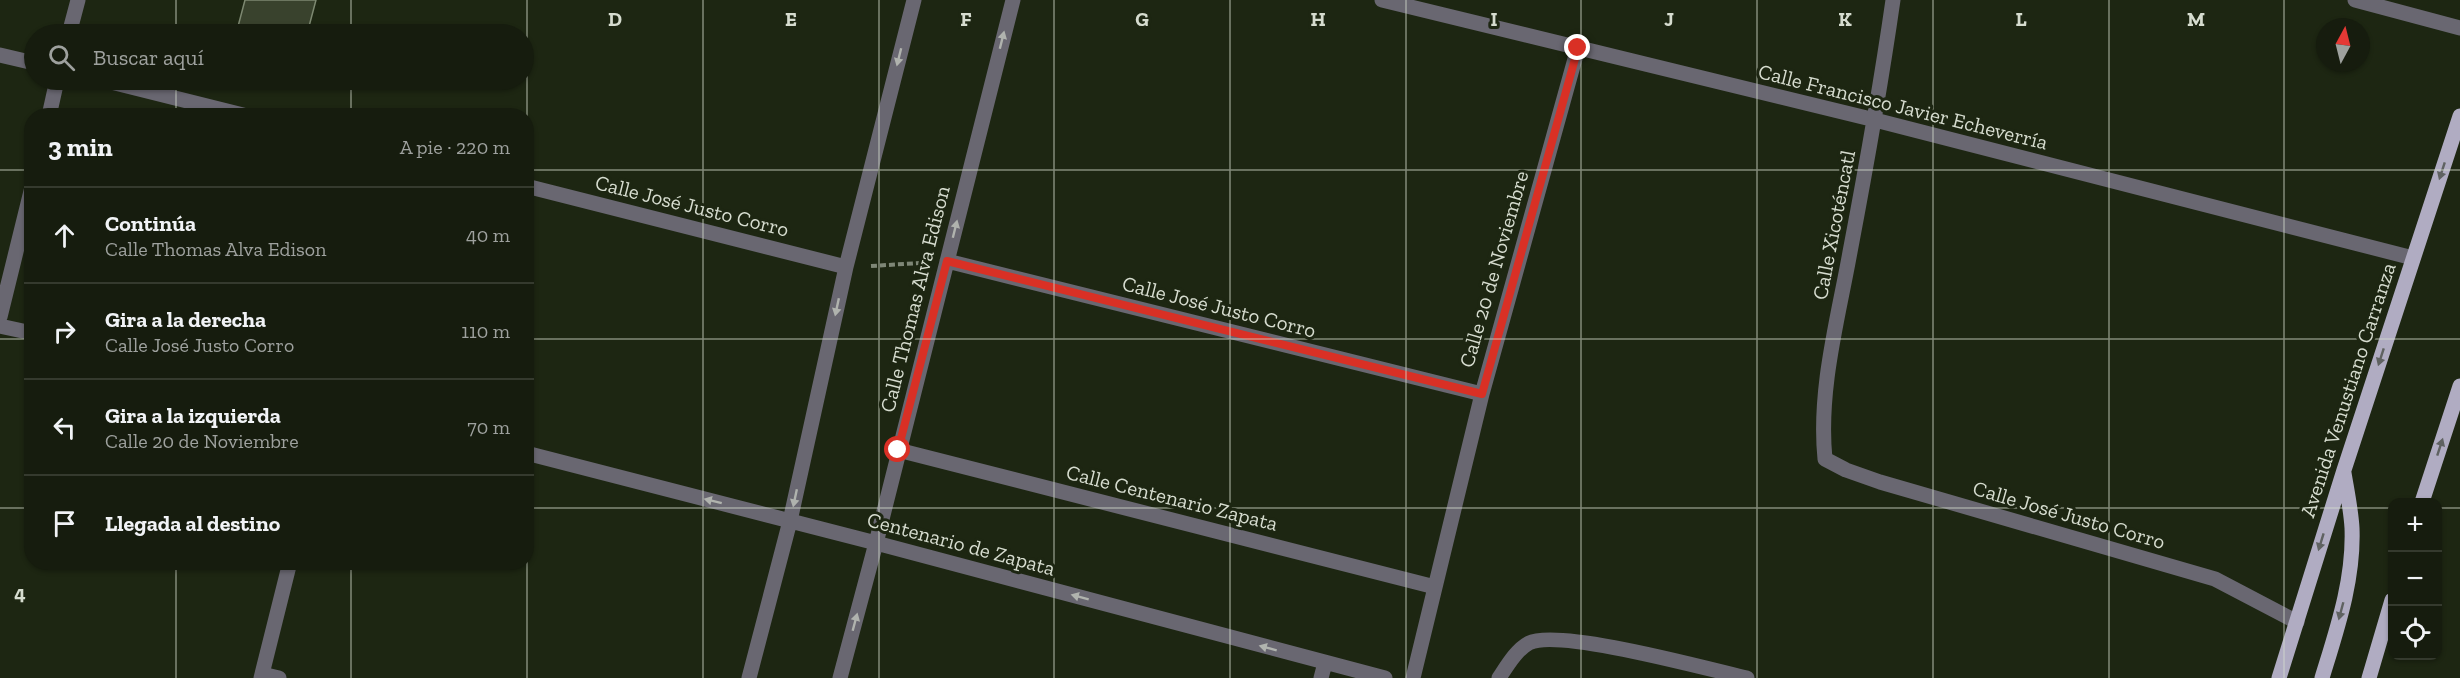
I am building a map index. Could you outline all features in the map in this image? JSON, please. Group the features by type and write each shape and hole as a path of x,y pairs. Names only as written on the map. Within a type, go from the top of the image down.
{"main road":[{"name":"Avenida Venustiano Carranza","path":"2279,678 2344,470 2460,116"},
{"path":"2423,498 2460,386"},
{"path":"2322,678 2347,591 2351,558 2352,528 2344,470"},
{"path":"2369,678 2390,606"}],"street":[{"path":"72,24 78,0"},
{"path":"749,678 790,521 846,267 914,0"},
{"name":"Calle Thomas Alva Edison","path":"840,678 1012,0"},
{"name":"Calle Francisco Javier Echeverría","path":"1382,0 1875,120 2413,258"},
{"name":"Calle Xicoténcatl","path":"1825,459 1822,433 1829,364 1875,120 1893,0"},
{"path":"2355,0 2460,28"},
{"name":"Calle 20 de Noviembre","path":"1413,678 1482,394 1578,48"},
{"path":"0,56 24,61"},
{"path":"51,108 55,90"},
{"path":"143,90 215,108"},
{"name":"Calle José Justo Corro","path":"534,188 846,267"},
{"path":"0,317 24,220"},
{"name":"Calle José Justo Corro","path":"947,261 1482,394"},
{"path":"0,326 24,331"},
{"name":"Calle Centenario Zapata","path":"898,450 1435,587"},
{"name":"Centenario de Zapata","path":"534,455 876,543 1323,670 1385,678"},
{"name":"Calle José Justo Corro","path":"1825,459 1846,470 1880,482 2214,579 2297,622"},
{"path":"279,678 261,676 288,570"},
{"path":"1499,678 1518,652 1529,643 1544,639 1588,643 1747,678"}],"path":[{"path":"846,267 947,261"}],"building":[{"path":"245,0 316,0 310,24 239,24"}],"route":[{"path":"898,450 947,261 1482,394 1578,48"}]}
